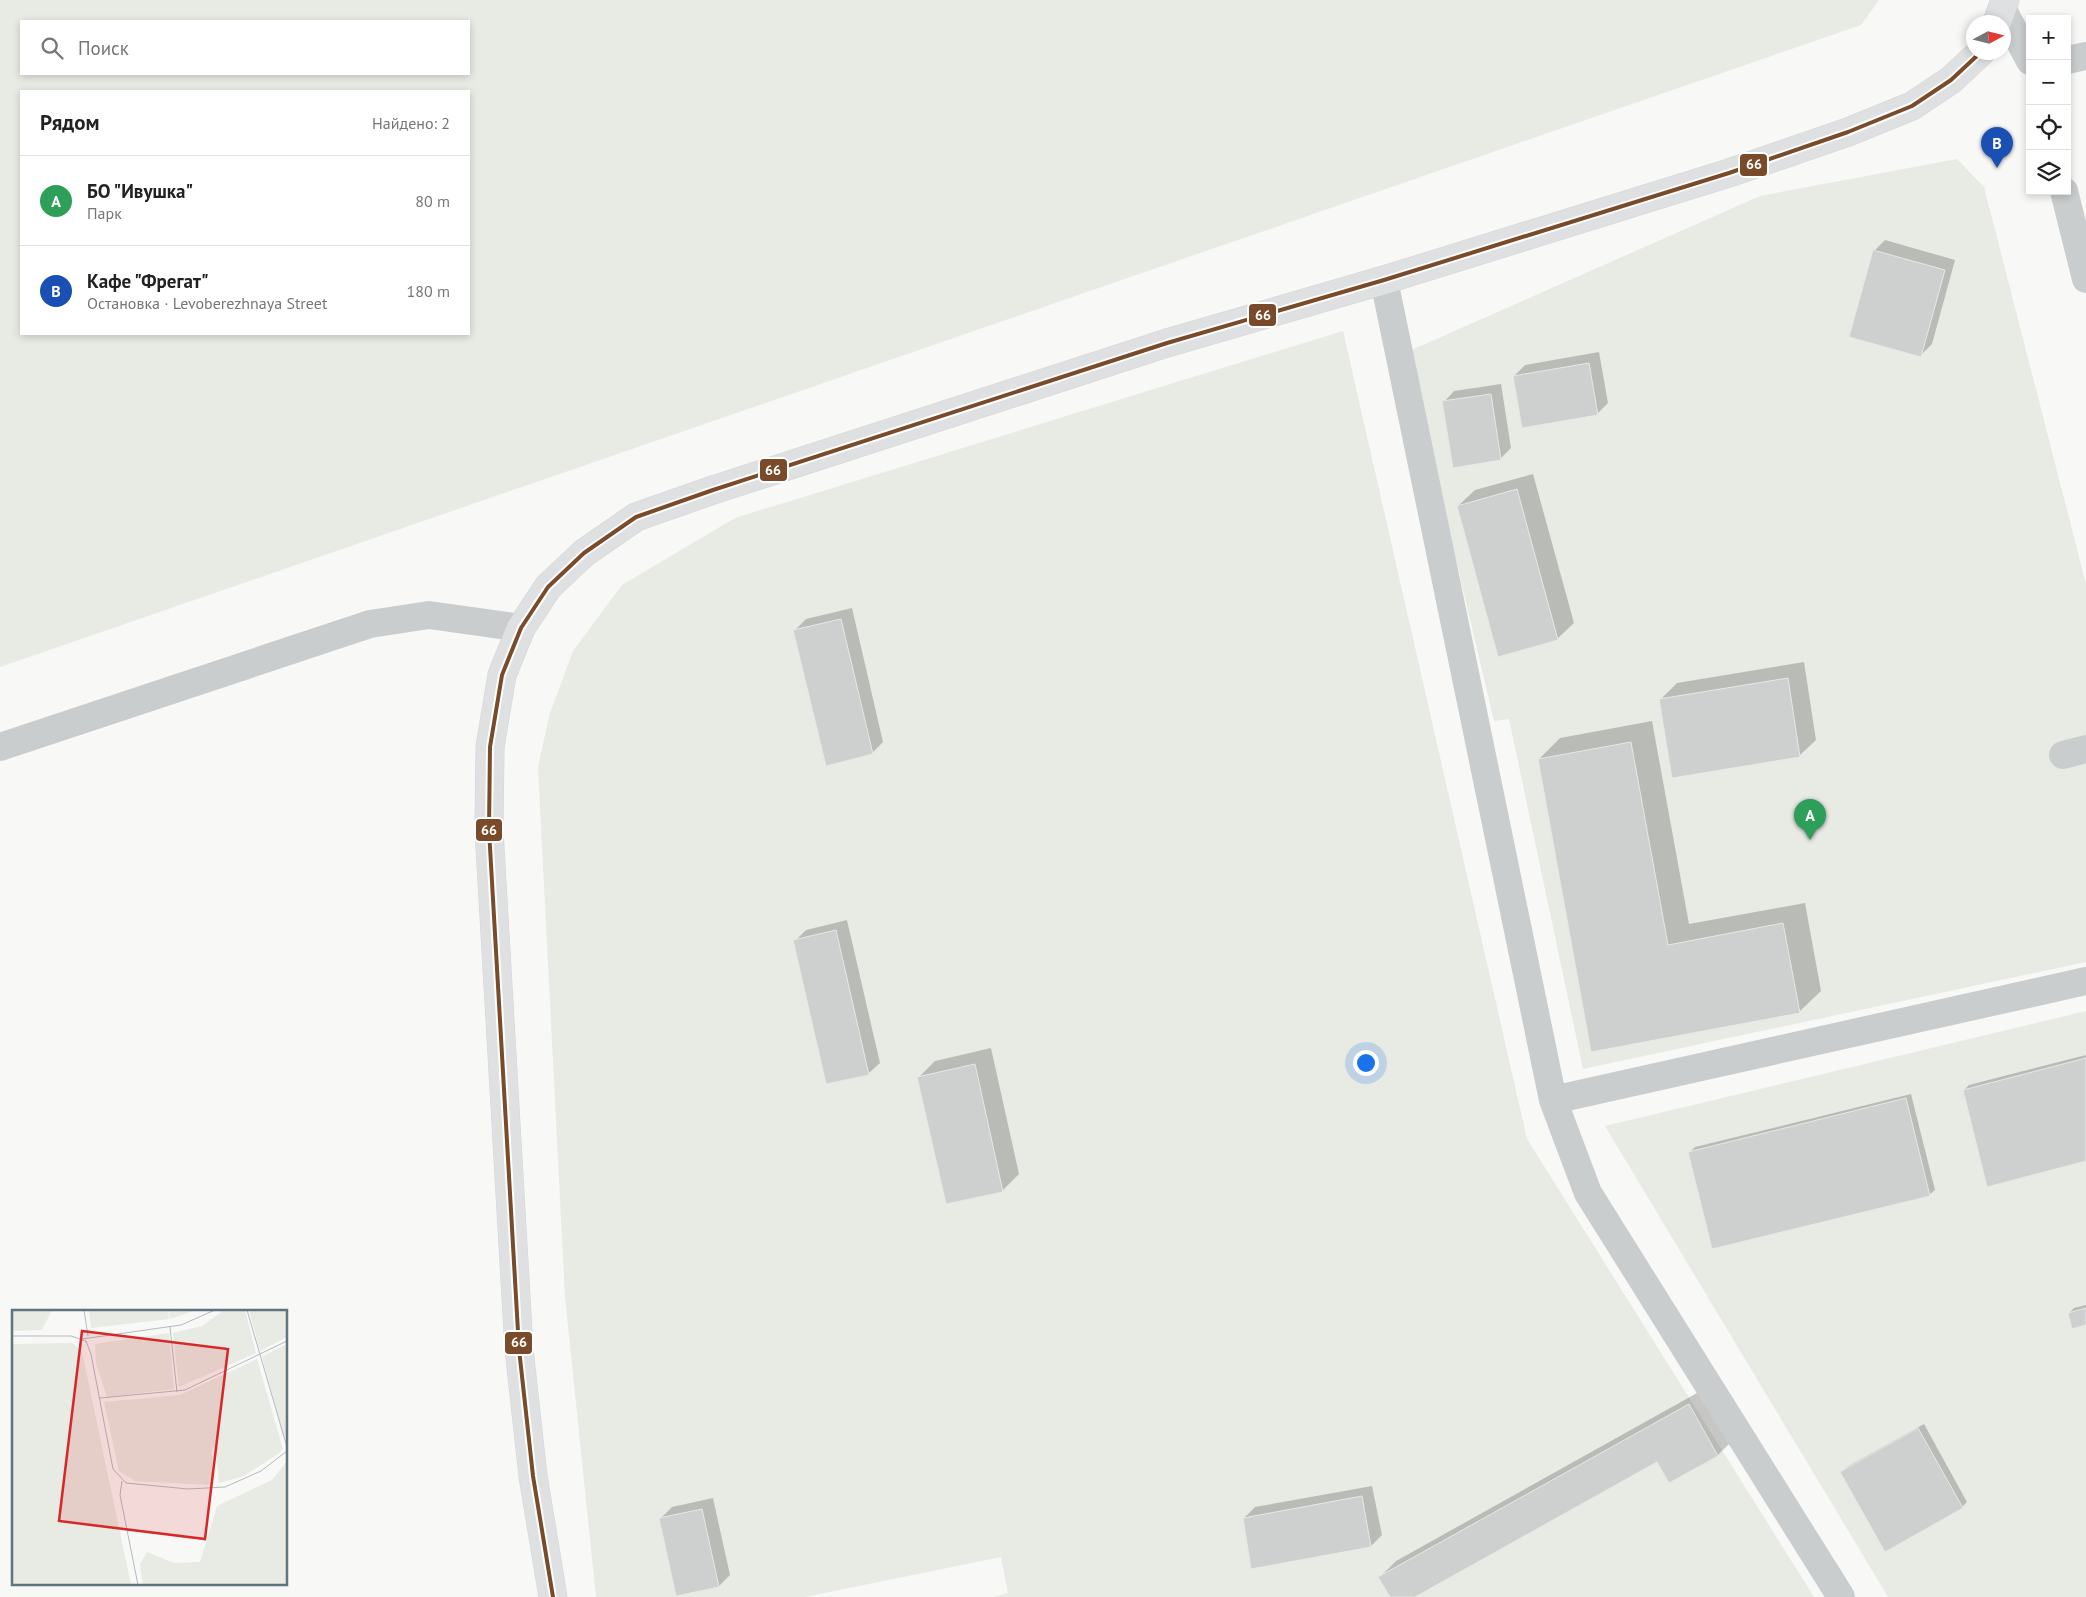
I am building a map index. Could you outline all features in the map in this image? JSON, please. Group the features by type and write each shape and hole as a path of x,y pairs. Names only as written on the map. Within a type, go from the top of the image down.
{"main road":[{"path":"553,1597 533,1476 519,1349 489,830 490,747 500,684 521,628 548,587 584,552 636,517 713,490 1166,343 1384,280 1729,173 1848,132 1912,106 1951,80 1972,60"}],"street":[{"path":"2002,11 2029,60"},
{"path":"2071,59 2086,56"},
{"path":"2065,195 2086,279"},
{"path":"1384,280 1553,1100 1588,1193 1841,1597"},
{"path":"0,747 370,624 429,615 521,628"},
{"path":"1553,1100 2086,981"}],"shaded area":[{"path":"0,0 1879,0 1861,25 0,667"},
{"path":"1957,159 1984,187 2086,584 2086,962 1583,1069 1509,719 1494,721 1407,352 1760,196"},
{"path":"1343,331 1527,1139 1814,1597 993,1597 1008,1593 1001,1557 805,1597 596,1597 565,1297 538,767 550,713 573,651 622,585 735,518"},
{"path":"2086,1011 2086,1597 1888,1597 1605,1126"}],"building":[{"path":"1873,250 1945,270 1921,357 1849,337"},
{"path":"1589,363 1598,415 1522,428 1513,376"},
{"path":"1491,394 1501,460 1453,468 1442,401"},
{"path":"1517,489 1558,640 1498,657 1457,506"},
{"path":"841,619 873,754 826,766 793,630"},
{"path":"1788,678 1800,757 1672,778 1659,699"},
{"path":"1631,742 1668,945 1783,923 1800,1013 1591,1052 1538,759"},
{"path":"836,930 869,1075 826,1084 793,940"},
{"path":"2086,1058 2086,1161 1987,1187 1963,1090"},
{"path":"975,1064 1003,1192 946,1204 917,1077"},
{"path":"1906,1098 1930,1196 1712,1249 1688,1152"},
{"path":"2086,1308 2086,1325 2072,1329 2068,1313"},
{"path":"1689,1404 1718,1456 1669,1483 1657,1462 1415,1597 1390,1597 1378,1577"},
{"path":"1918,1428 1963,1508 1885,1552 1840,1472"},
{"path":"1362,1496 1371,1547 1251,1569 1243,1518"},
{"path":"702,1509 719,1587 676,1596 659,1518"}],"transit line":[{"name":"66","path":"553,1597 533,1476 519,1349 489,830 490,747 502,675 521,628 548,587 584,553 636,517 713,490 1167,343 1384,280 1729,173 1848,132 1912,106 1951,80 1972,60"}],"place":[{"name":"Кафе \"Фрегат\"","path":"1997,168"},
{"name":"БО \"Ивушка\"","path":"1810,840"}]}
